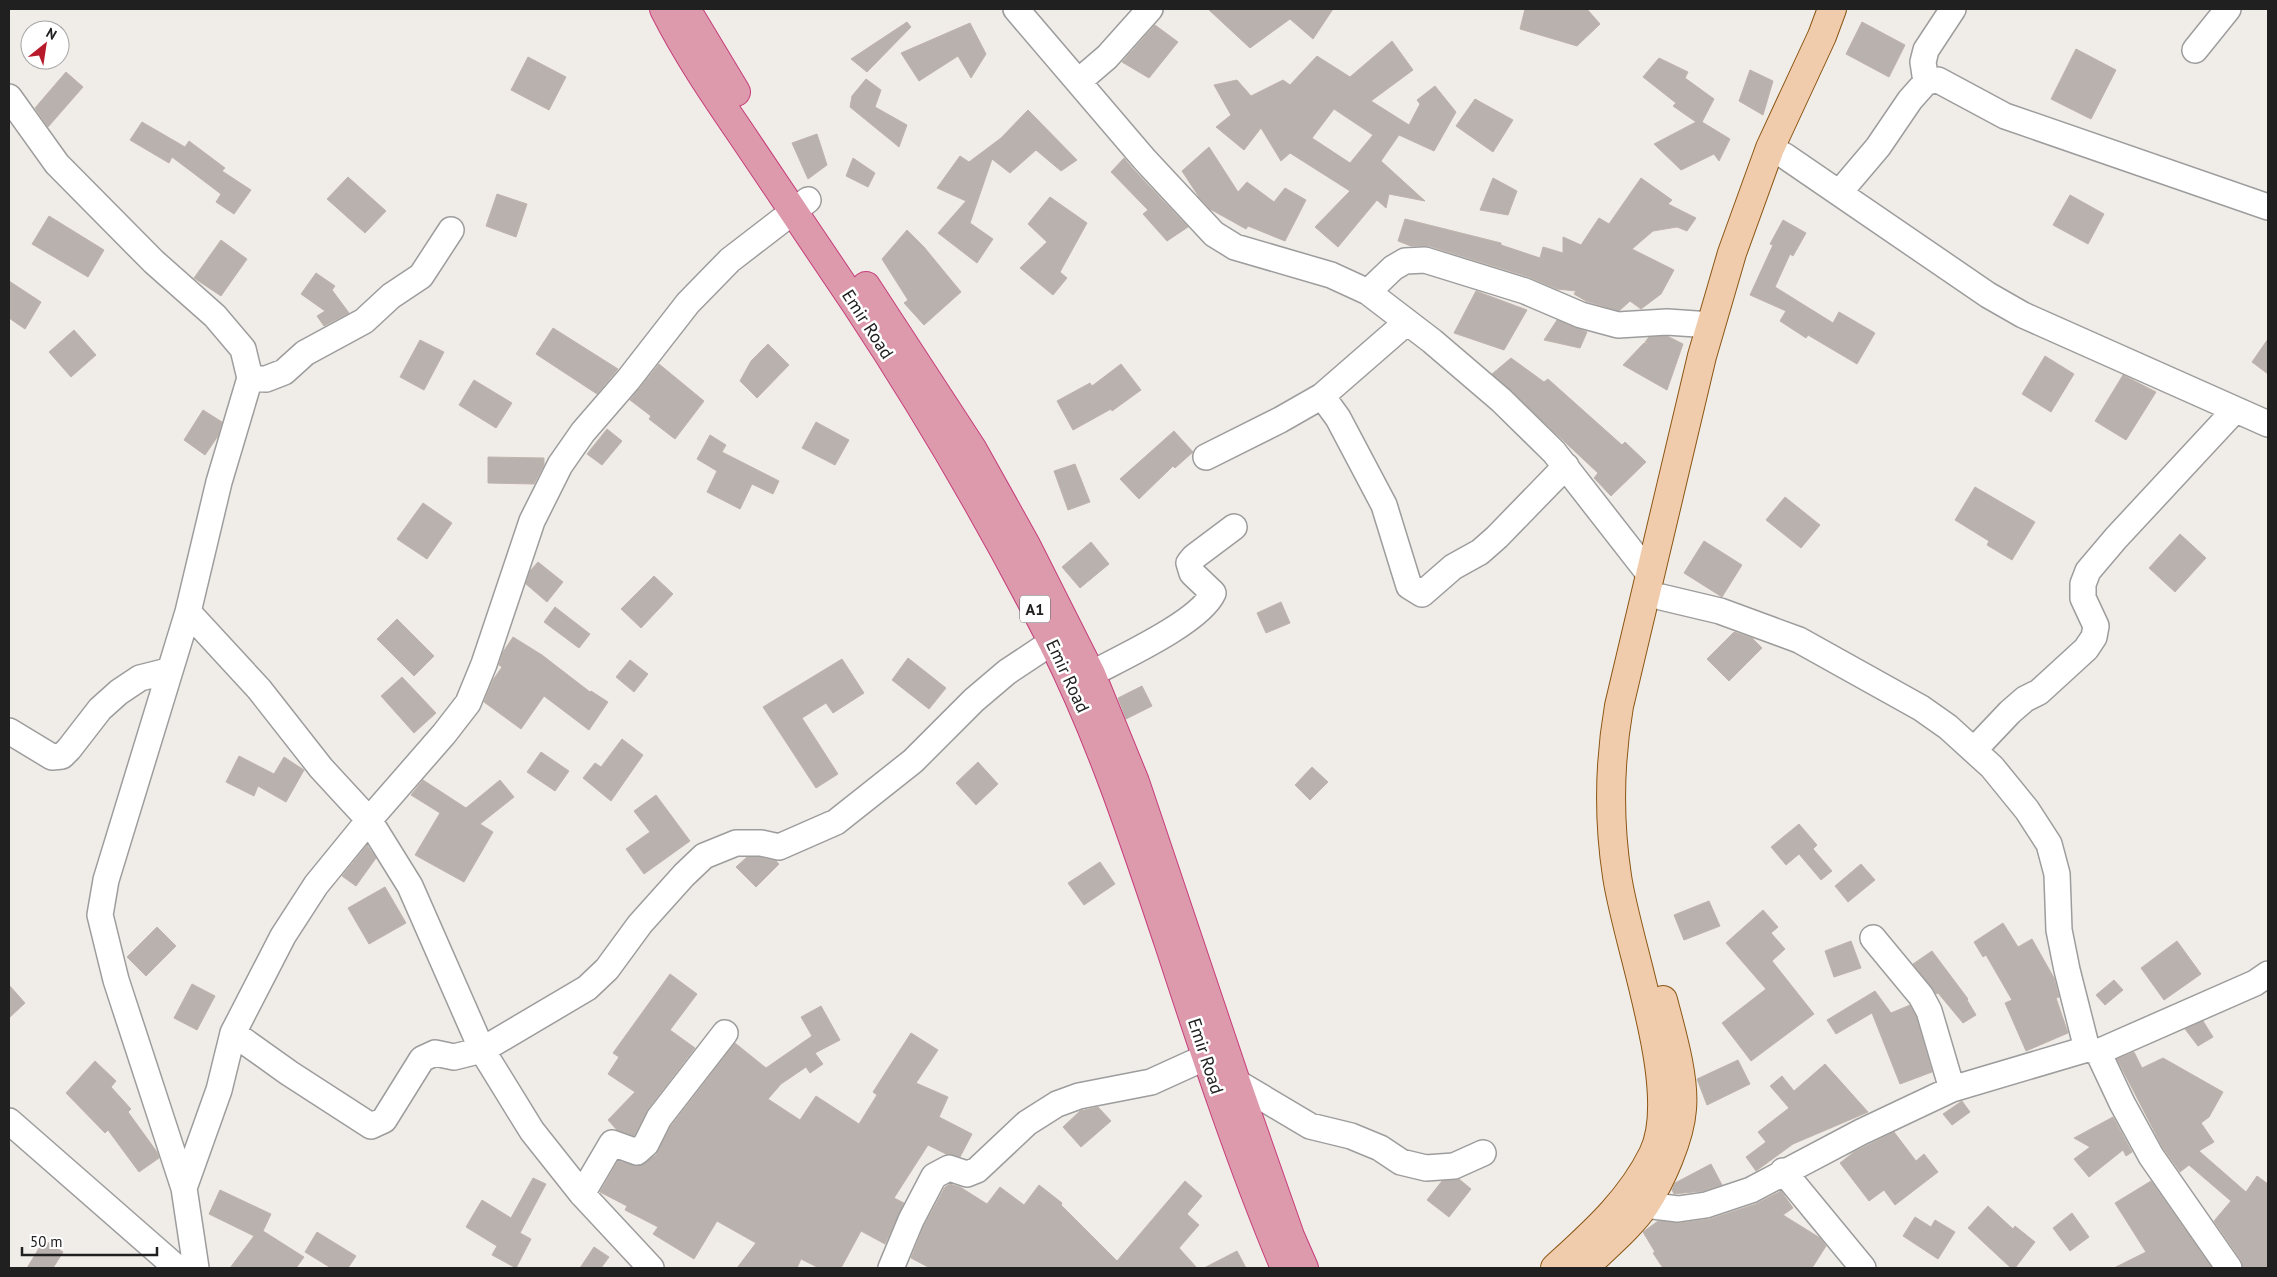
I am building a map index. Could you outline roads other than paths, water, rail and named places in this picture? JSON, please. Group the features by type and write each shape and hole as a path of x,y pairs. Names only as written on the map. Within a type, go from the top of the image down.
{"highway":[{"name":"Emir Road","path":"664,9 677,35 706,83 911,352 973,450 1030,554 1091,674 1144,808 1236,1082 1290,1236 1304,1268"},
{"name":"Emir Road","path":"686,9 857,306 922,408 985,514 1079,696 1118,792 1206,1058 1261,1209 1285,1268"}],"main road":[{"path":"1584,1268 1670,1156 1678,1134 1682,1108 1678,1058 1626,828 1628,743 1655,586 1711,325 1732,253 1778,152 1836,42 1833,10"},
{"path":"1655,586 1716,360 1778,152"},
{"path":"1554,1268 1636,1202"}],"street":[{"path":"1016,9 1146,160 1214,234 1235,247 1331,275 1368,292 1501,400 1566,466 1655,586 1799,640 1921,708 1948,727 1992,767 2026,810 2048,844 2056,874 2060,938 2092,1050 2151,1156 2229,1268"},
{"path":"1079,81 1107,56 1150,9"},
{"path":"1926,82 1924,62 1926,50 1953,9"},
{"path":"2195,50 2228,9"},
{"path":"1839,193 1878,147 1910,100 1926,82 1938,80 2005,116 2268,207"},
{"path":"9,97 57,164 154,262 215,316 243,348 250,378 219,482 188,612 168,672 106,880 100,915 116,980 184,1188 196,1268"},
{"path":"1778,152 1988,296 2023,316 2268,424"},
{"path":"184,1188 219,1090 233,1033 283,936 316,885 468,703 484,664 532,521 560,465 583,432 646,358 688,302 730,260 800,206"},
{"path":"250,378 266,379 284,372 305,353 364,321 391,296 421,276 451,230"},
{"path":"1368,292 1393,268 1405,261 1425,260 1525,291 1581,315 1618,325 1667,322 1711,325"},
{"path":"1206,457 1280,420 1322,396 1407,322"},
{"path":"1322,396 1338,418 1384,505 1409,586 1422,594 1431,588 1452,567 1480,552 1497,537 1566,466"},
{"path":"1974,750 2010,712 2025,699 2039,692 2086,649 2094,637 2096,626 2084,598 2083,584 2088,571 2106,548 2235,410"},
{"path":"1091,674 1181,624 1200,611 1209,602 1213,593 1192,573 1190,563 1194,557 1234,527"},
{"path":"188,612 259,689 320,768 369,820 410,886 482,1050 532,1132 582,1194 651,1268"},
{"path":"233,1033 289,1073 371,1126 384,1120 422,1060 435,1053 454,1057 482,1050 587,988 607,969 640,924 704,856 736,843 761,843 779,847 836,822 913,761 1007,672 1052,642"},
{"path":"9,731 52,757 62,756 100,709 119,692 140,678 168,672"},
{"path":"1873,938 1921,996 1929,1011 1952,1089"},
{"path":"1636,1202 1678,1209 1706,1204 1751,1190 1861,1132 1952,1089 2092,1050 2254,983 2268,974"},
{"path":"582,1194 612,1143 637,1152 646,1144 660,1118 725,1033"},
{"path":"891,1268 911,1220 934,1176 949,1168 967,1174 977,1170 1027,1123 1057,1104 1079,1096 1151,1082 1206,1058"},
{"path":"1236,1082 1310,1126 1351,1136 1380,1148 1402,1162 1426,1168 1454,1166 1483,1153"},
{"path":"9,1121 177,1268"},
{"path":"1784,1171 1863,1268"}]}
